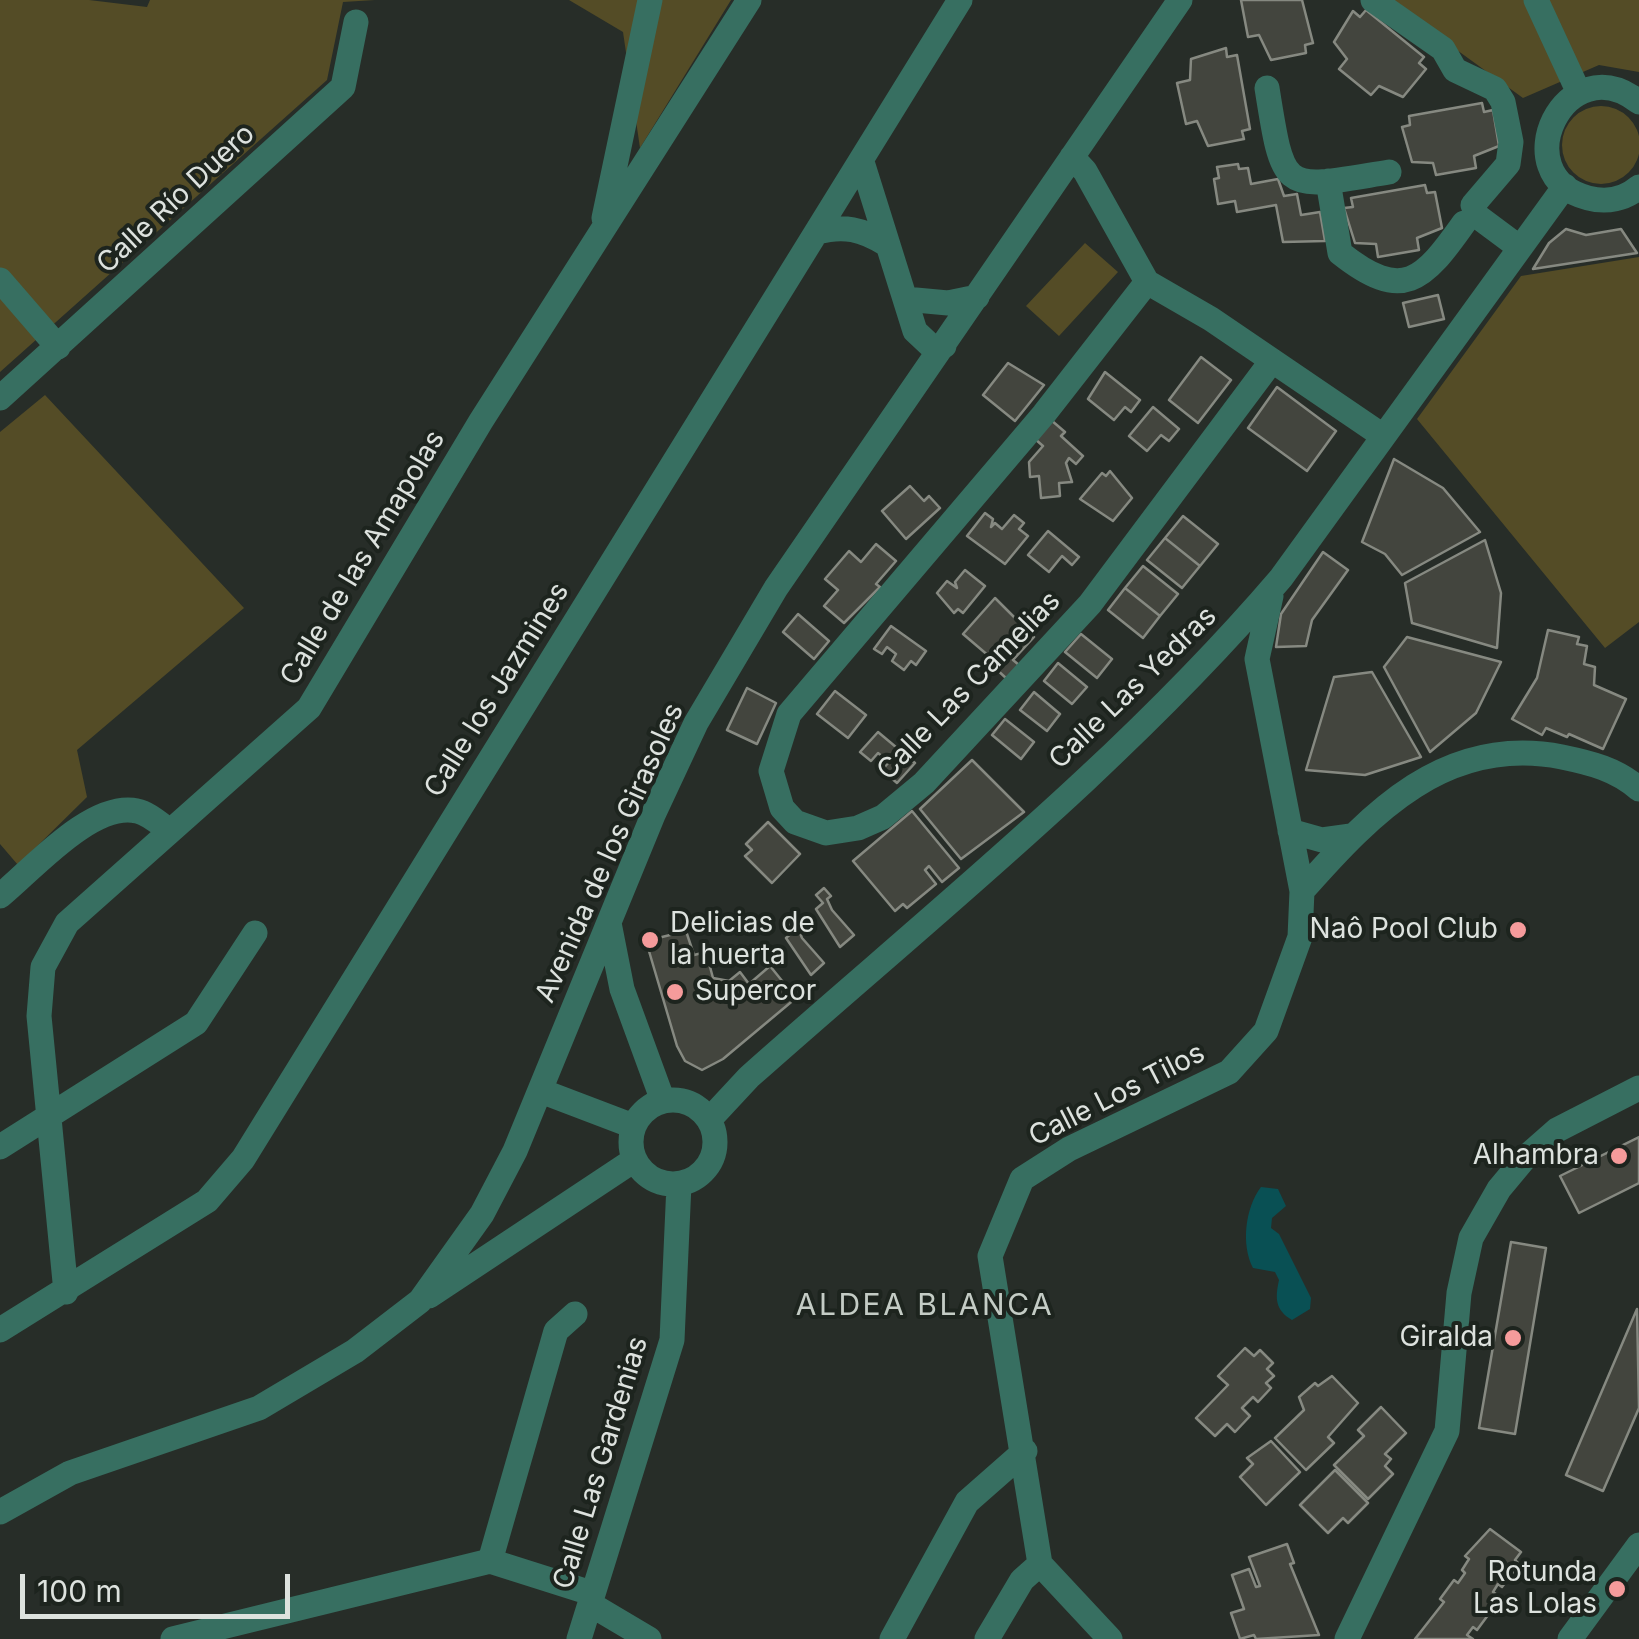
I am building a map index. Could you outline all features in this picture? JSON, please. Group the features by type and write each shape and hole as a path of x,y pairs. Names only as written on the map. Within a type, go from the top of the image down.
{"street":[{"path":"600,237 650,0"},
{"name":"Calle de las Amapolas","path":"66,1292 46,1120 39,1016 43,966 67,923 309,708 481,421 749,0"},
{"name":"Calle los Jazmines","path":"0,1330 207,1201 243,1159 960,0"},
{"name":"Avenida de los Girasoles","path":"0,1512 70,1473 258,1408 355,1352 420,1301 482,1214 541,1092 696,723 776,588 1180,0"},
{"path":"1328,182 1340,253 1369,276 1391,283 1419,277 1434,266 1508,164 1512,142 1503,102 1495,89 1455,70 1443,49 1373,0"},
{"path":"1536,0 1579,93"},
{"name":"Calle Río Duero","path":"0,398 342,87 356,22"},
{"path":"1266,88 1278,159 1290,176 1302,182 1328,182 1388,172"},
{"path":"1636,95 1597,88 1579,93 1561,106 1550,124 1546,146 1552,168 1565,186 1598,200 1637,194"},
{"path":"1072,157 1085,171 1147,282 1211,319 1383,436"},
{"path":"862,162 886,244 914,301 908,401"},
{"name":"Calle Las Yedras","path":"709,1120 748,1077 1166,706 1274,586 1565,186"},
{"path":"1471,214 1520,248"},
{"path":"817,232 840,226 867,232 886,244"},
{"path":"0,280 58,347"},
{"name":"Calle Las Camelias","path":"1147,282 1044,414 789,714 771,771 782,808 795,822 826,833 858,828 883,816 924,783 1090,604 1271,362"},
{"path":"914,301 978,297"},
{"path":"914,301 941,316 947,342 931,346 915,331"},
{"name":"Calle Los Tilos","path":"1040,1564 1025,1451 990,1256 1022,1179 1069,1149 1229,1072 1266,1031 1300,938 1302,891 1256,659 1274,586"},
{"path":"1207,661 1236,653 1256,659"},
{"path":"1302,891 1379,808 1435,772 1482,759 1537,752 1600,765 1639,789"},
{"path":"0,896 89,820 117,809 141,811 170,832"},
{"path":"1290,831 1322,840 1351,836"},
{"path":"609,923 622,989 662,1101"},
{"path":"0,1148 196,1023 254,934"},
{"path":"1347,1639 1447,1432 1459,1293 1471,1238 1499,1189 1524,1158 1557,1130 1639,1088"},
{"path":"541,1092 633,1126"},
{"path":"662,1101 689,1103 709,1120 714,1153 707,1168 679,1184 661,1183 645,1174 634,1160 633,1126 650,1106 662,1101"},
{"path":"420,1301 634,1160"},
{"name":"Calle Las Gardenias","path":"579,1639 672,1340 679,1184"},
{"path":"490,1562 556,1331 575,1314"},
{"path":"892,1639 967,1502 1025,1451"},
{"path":"1570,1639 1639,1545"},
{"path":"173,1639 490,1562 590,1598 649,1639"},
{"path":"987,1639 1022,1580 1040,1564 1110,1639"}],"shaded area":[{"path":"0,0 89,0 147,7 150,0 375,0 343,2 327,80 0,372"},
{"path":"569,0 731,0 640,148 623,32"},
{"path":"1388,0 1639,0 1639,72 1599,65 1523,98"},
{"path":"1593,106 1609,106 1634,123 1640,145 1634,167 1623,178 1609,184 1593,184 1568,167 1562,153 1562,137 1579,112"},
{"path":"1085,243 1118,272 1059,336 1026,306"},
{"path":"1639,257 1639,622 1605,648 1417,419 1521,276"},
{"path":"45,395 244,608 77,750 87,797 18,865 0,844 0,432"}],"water":[{"path":"1261,1187 1278,1189 1286,1206 1272,1218 1271,1228 1279,1234 1311,1298 1310,1309 1292,1320 1278,1303 1279,1280 1275,1272 1253,1268 1249,1259 1248,1216"}],"building":[{"path":"1241,0 1302,0 1313,43 1305,45 1306,53 1271,60 1259,35 1248,37"},
{"path":"1366,10 1424,57 1419,63 1426,69 1403,97 1379,86 1371,95 1339,69 1347,59 1334,42 1353,11 1360,17"},
{"path":"1226,48 1227,57 1237,55 1250,129 1242,131 1244,139 1208,146 1197,121 1186,124 1177,83 1190,80 1191,59"},
{"path":"1482,103 1484,112 1493,110 1499,146 1474,156 1476,168 1436,175 1433,163 1412,162 1402,127 1410,125 1409,116"},
{"path":"1238,164 1239,169 1248,168 1251,184 1278,179 1284,196 1297,194 1301,215 1320,212 1325,241 1283,242 1276,205 1237,212 1235,201 1218,204 1214,179 1219,178 1217,167"},
{"path":"1425,185 1427,193 1435,192 1442,228 1417,238 1419,250 1378,257 1376,244 1355,243 1344,208 1353,207 1351,198"},
{"path":"1566,229 1586,235 1621,229 1637,253 1533,269 1549,243"},
{"path":"1438,295 1444,319 1409,327 1403,303"},
{"path":"1201,357 1231,380 1198,423 1169,400"},
{"path":"1008,363 1044,385 1015,421 983,395"},
{"path":"1105,372 1140,400 1131,412 1125,407 1114,420 1088,399"},
{"path":"1277,387 1336,431 1307,471 1248,428"},
{"path":"1153,407 1179,429 1169,441 1161,435 1147,451 1129,436"},
{"path":"1051,420 1065,432 1061,436 1083,456 1076,464 1069,458 1066,463 1072,482 1059,483 1060,496 1041,498 1039,476 1030,477 1029,462 1043,446 1035,439"},
{"path":"1394,459 1443,488 1480,532 1402,575 1385,554 1362,542"},
{"path":"1110,471 1132,498 1113,521 1080,499 1102,473 1106,476"},
{"path":"910,486 924,501 929,496 940,508 906,539 882,511"},
{"path":"985,513 993,519 991,527 995,523 1002,529 1014,515 1024,523 1019,529 1028,536 1005,564 967,536"},
{"path":"1183,516 1218,544 1200,566 1165,538"},
{"path":"1048,531 1079,557 1072,565 1062,556 1049,572 1028,555"},
{"path":"1165,538 1200,566 1182,588 1147,560"},
{"path":"1485,540 1501,593 1497,648 1412,623 1405,583"},
{"path":"876,544 896,561 876,584 880,587 844,623 824,606 838,590 825,579 849,551 861,562"},
{"path":"1323,552 1348,570 1312,620 1306,646 1276,647 1281,614"},
{"path":"1143,566 1178,594 1160,616 1125,588"},
{"path":"965,570 985,586 963,613 958,609 954,613 937,593 947,581 957,588 955,582"},
{"path":"1125,588 1160,616 1143,638 1108,610"},
{"path":"995,598 1034,637 1013,660 1019,665 1007,679 994,667 1005,655 998,649 990,657 963,634"},
{"path":"798,614 829,641 814,659 783,632"},
{"path":"891,626 926,651 916,665 911,661 904,670 892,661 896,654 887,647 882,654 874,649"},
{"path":"1548,630 1579,637 1577,644 1587,646 1584,664 1595,667 1594,685 1626,699 1603,749 1546,728 1542,735 1512,719 1537,678"},
{"path":"1081,634 1112,659 1097,678 1065,652"},
{"path":"1407,637 1501,662 1476,713 1430,752 1384,667"},
{"path":"1058,663 1087,687 1072,704 1044,681"},
{"path":"1372,672 1421,757 1365,775 1306,770 1334,677"},
{"path":"747,688 776,703 757,744 727,730"},
{"path":"835,691 866,715 848,738 817,714"},
{"path":"1034,692 1060,714 1047,731 1020,710"},
{"path":"1005,719 1034,742 1021,759 992,735"},
{"path":"878,732 915,763 897,783 882,770 889,762 878,753 871,761 860,752"},
{"path":"972,760 1024,812 961,859 920,809"},
{"path":"912,811 959,868 942,882 929,866 925,870 936,884 907,908 903,904 895,911 853,861"},
{"path":"768,822 800,854 772,883 745,856 752,850 746,844"},
{"path":"824,888 831,896 827,899 832,910 854,935 840,947 816,909 823,903 816,895"},
{"path":"794,916 802,924 798,928 802,938 824,963 811,975 786,938 794,931 786,922"},
{"path":"686,931 694,955 706,952 713,978 729,981 740,972 749,984 770,966 796,998 723,1059 702,1070 685,1061 677,1046 646,941"},
{"name":"Alhambra","path":"1639,1137 1639,1183 1579,1213 1560,1176"},
{"name":"Giralda","path":"1511,1242 1546,1248 1515,1434 1479,1428"},
{"path":"1637,1309 1639,1408 1603,1491 1566,1475"},
{"path":"1245,1348 1254,1356 1260,1350 1273,1363 1267,1369 1274,1376 1266,1383 1271,1388 1258,1402 1253,1397 1242,1408 1250,1416 1235,1432 1227,1424 1215,1436 1196,1418 1228,1385 1218,1376"},
{"path":"1332,1376 1358,1403 1328,1437 1334,1443 1306,1470 1275,1438 1304,1410 1299,1397 1315,1383 1318,1386"},
{"path":"1381,1407 1406,1433 1385,1454 1391,1459 1385,1466 1393,1474 1368,1499 1334,1465 1364,1436 1358,1430"},
{"path":"1271,1441 1300,1472 1266,1505 1240,1477 1253,1464 1247,1458"},
{"path":"1335,1470 1368,1503 1348,1523 1343,1518 1328,1533 1300,1505"},
{"path":"1490,1529 1521,1552 1515,1560 1519,1564 1502,1587 1498,1584 1493,1592 1496,1594 1490,1604 1494,1607 1477,1630 1473,1627 1467,1635 1473,1639 1415,1639 1444,1602 1440,1599 1454,1580 1458,1583 1465,1573 1462,1570 1469,1559 1465,1556"},
{"path":"1287,1544 1294,1563 1290,1564 1319,1635 1256,1639 1254,1635 1240,1639 1231,1613 1244,1609 1232,1575 1249,1569 1256,1587 1260,1586 1249,1557"}],"place":[{"name":"Naô Pool Club","path":"1518,930"},
{"name":"Delicias de la huerta","path":"650,940"},
{"name":"Supercor","path":"675,992"},
{"name":"Alhambra","path":"1619,1156"},
{"name":"Giralda","path":"1513,1338"},
{"name":"Rotunda Las Lolas","path":"1617,1589"}],"district":[{"name":"ALDEA BLANCA","path":"925,1306"}]}
